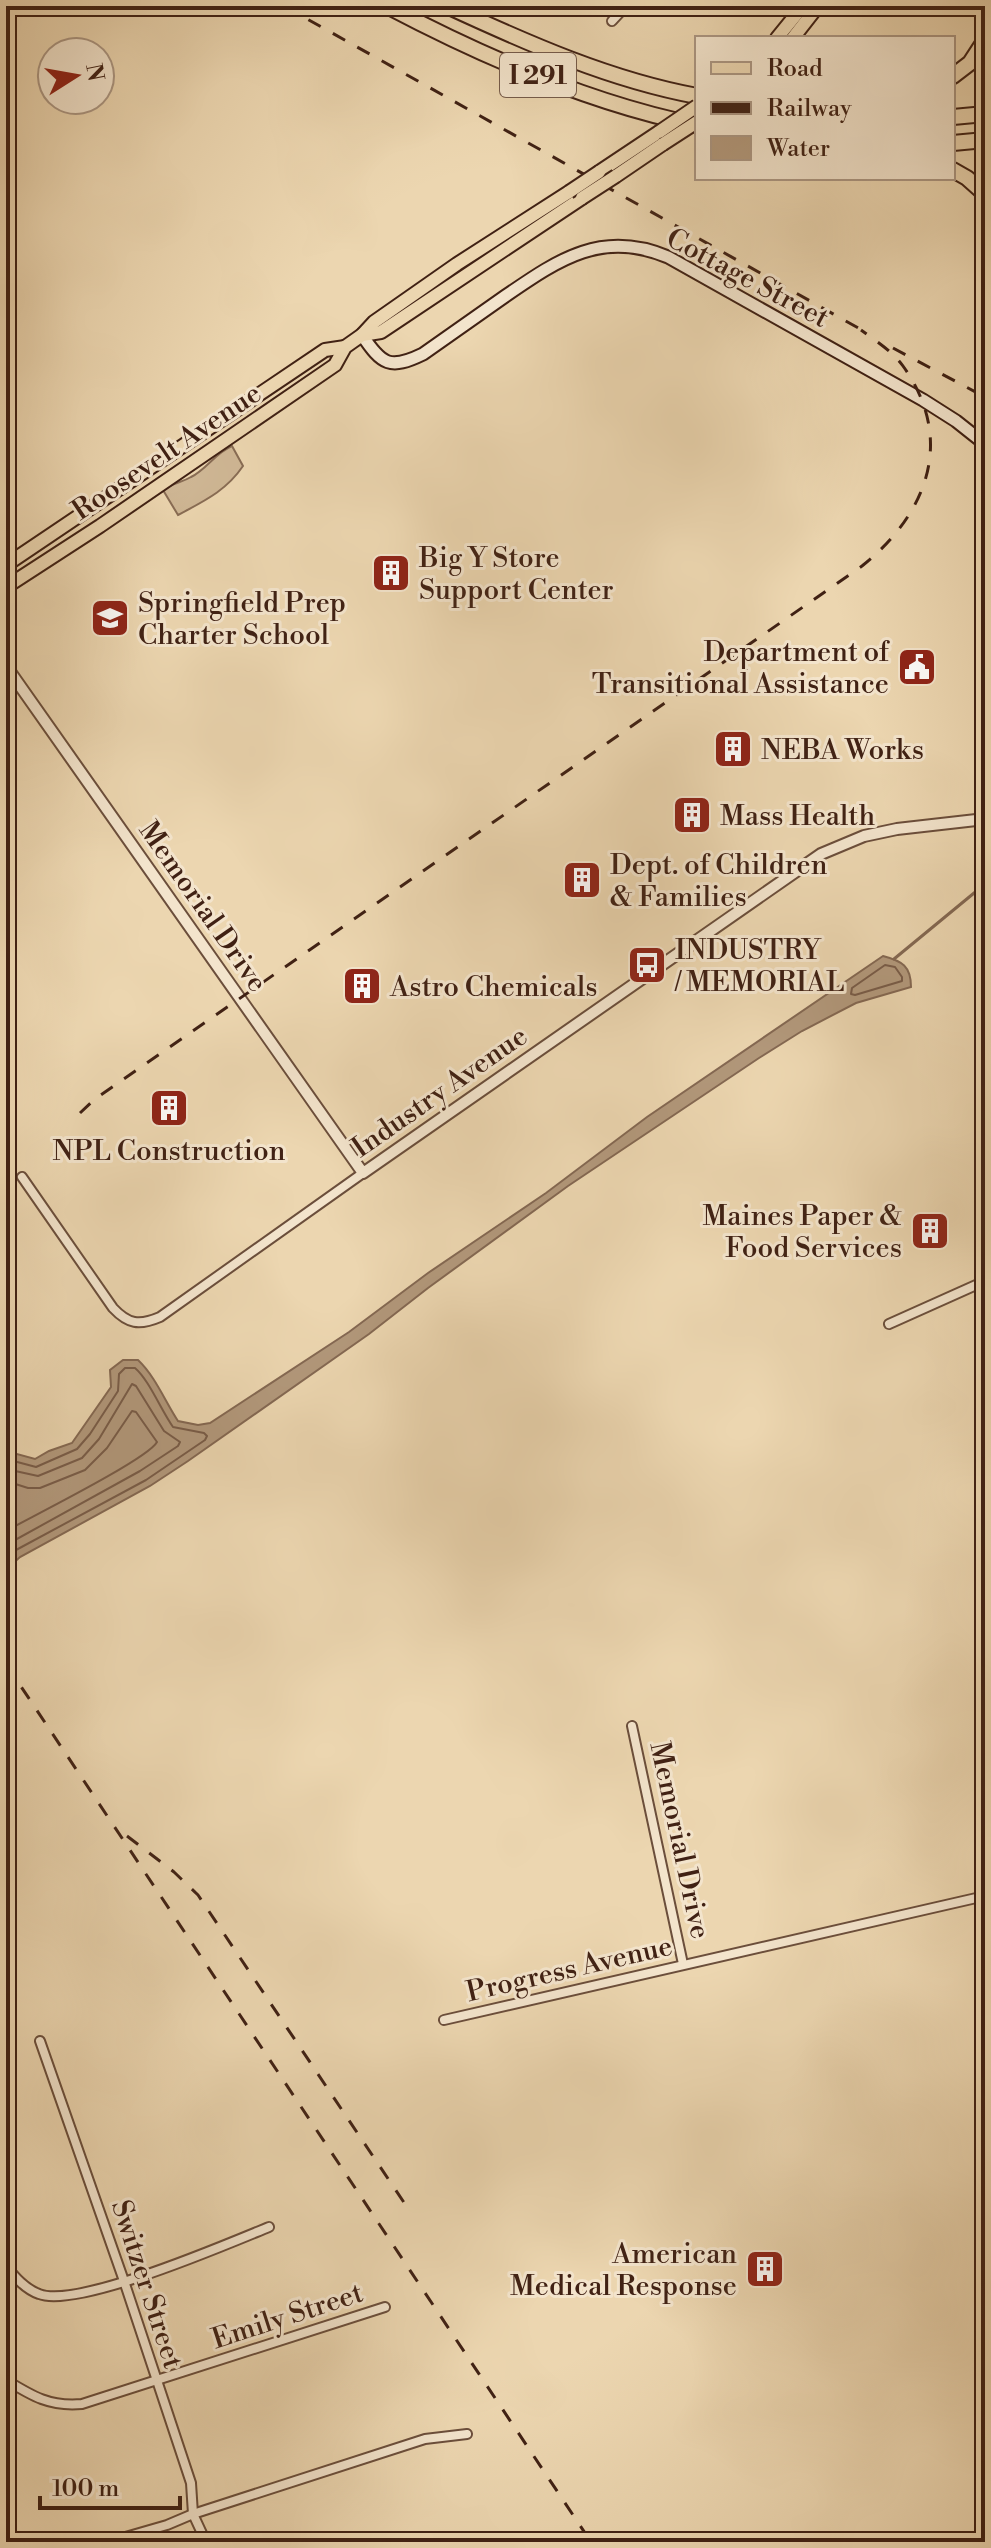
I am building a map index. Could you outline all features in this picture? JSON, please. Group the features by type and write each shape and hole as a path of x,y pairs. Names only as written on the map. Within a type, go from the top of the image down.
{"highway":[{"name":"I 291","path":"387,6 558,83 606,100 695,122"},
{"name":"I 291","path":"447,6 587,65 650,86 695,96"},
{"path":"955,74 967,65 985,40"},
{"path":"955,117 985,114"},
{"path":"955,143 985,140"},
{"path":"955,171 985,194"}],"main road":[{"path":"779,36 803,6"},
{"path":"795,36 818,6"},
{"name":"Roosevelt Avenue","path":"362,335 381,332 616,176 695,108"},
{"name":"Roosevelt Avenue","path":"6,587 335,365 345,347 374,322 457,264 599,172 661,138 695,124"},
{"name":"Cottage Street","path":"362,335 382,360 404,363 423,354 565,257 600,248 643,250 668,257 901,387 956,421 985,444"},
{"name":"Roosevelt Avenue","path":"6,565 325,350 345,347"},
{"path":"219,420 230,437"},
{"path":"142,472 153,488"},
{"path":"6,2532 18,2542"}],"street":[{"path":"612,21 626,6"},
{"name":"Memorial Drive","path":"6,666 363,1173"},
{"name":"Industry Avenue","path":"22,1177 123,1319 139,1322 160,1317 821,854 864,836 985,819"},
{"path":"889,1324 985,1281"},
{"name":"Memorial Drive","path":"632,1726 683,1964"},
{"name":"Progress Avenue","path":"444,2020 985,1896"},
{"name":"Switzer Street","path":"40,2041 191,2483 193,2514 206,2542"},
{"path":"6,2266 26,2287 38,2294 49,2297 74,2295 201,2255 269,2227"},
{"name":"Emily Street","path":"6,2380 44,2401 58,2405 95,2400 385,2307"},
{"path":"108,2542 425,2439 467,2434"}],"shaded area":[{"path":"232,446 243,466 236,475 214,495 178,515 163,490 197,474"}],"water":[{"path":"883,956 907,969 911,987 856,1003 759,1058 568,1186 369,1334 188,1461 150,1486 20,1557 9,1567 6,1620 6,1451 35,1459 72,1443 111,1387 110,1370 123,1360 138,1360 144,1366 178,1421 198,1425 210,1423 349,1332 428,1273 546,1193 647,1117"}],"waterway":[{"path":"894,959 985,884"}],"railway":[{"path":"284,6 869,334"},
{"path":"80,1113 95,1099 862,566 885,546 918,499 927,474 930,448 928,421 919,394 903,366 861,330"},
{"path":"893,348 985,397"},
{"path":"6,1664 591,2542"},
{"path":"127,1836 198,1895 405,2204"}],"place":[{"name":"Big Y Store Support Center","path":"391,573"},
{"name":"Springfield Prep Charter School","path":"110,618"},
{"name":"Department of Transitional Assistance","path":"917,667"},
{"name":"NEBA Works","path":"733,749"},
{"name":"Mass Health","path":"692,815"},
{"name":"Dept. of Children & Families","path":"582,880"},
{"name":"INDUSTRY / MEMORIAL","path":"647,965"},
{"name":"Astro Chemicals","path":"362,986"},
{"name":"NPL Construction","path":"169,1108"},
{"name":"Maines Paper & Food Services","path":"930,1231"},
{"name":"American Medical Response","path":"765,2269"}]}
